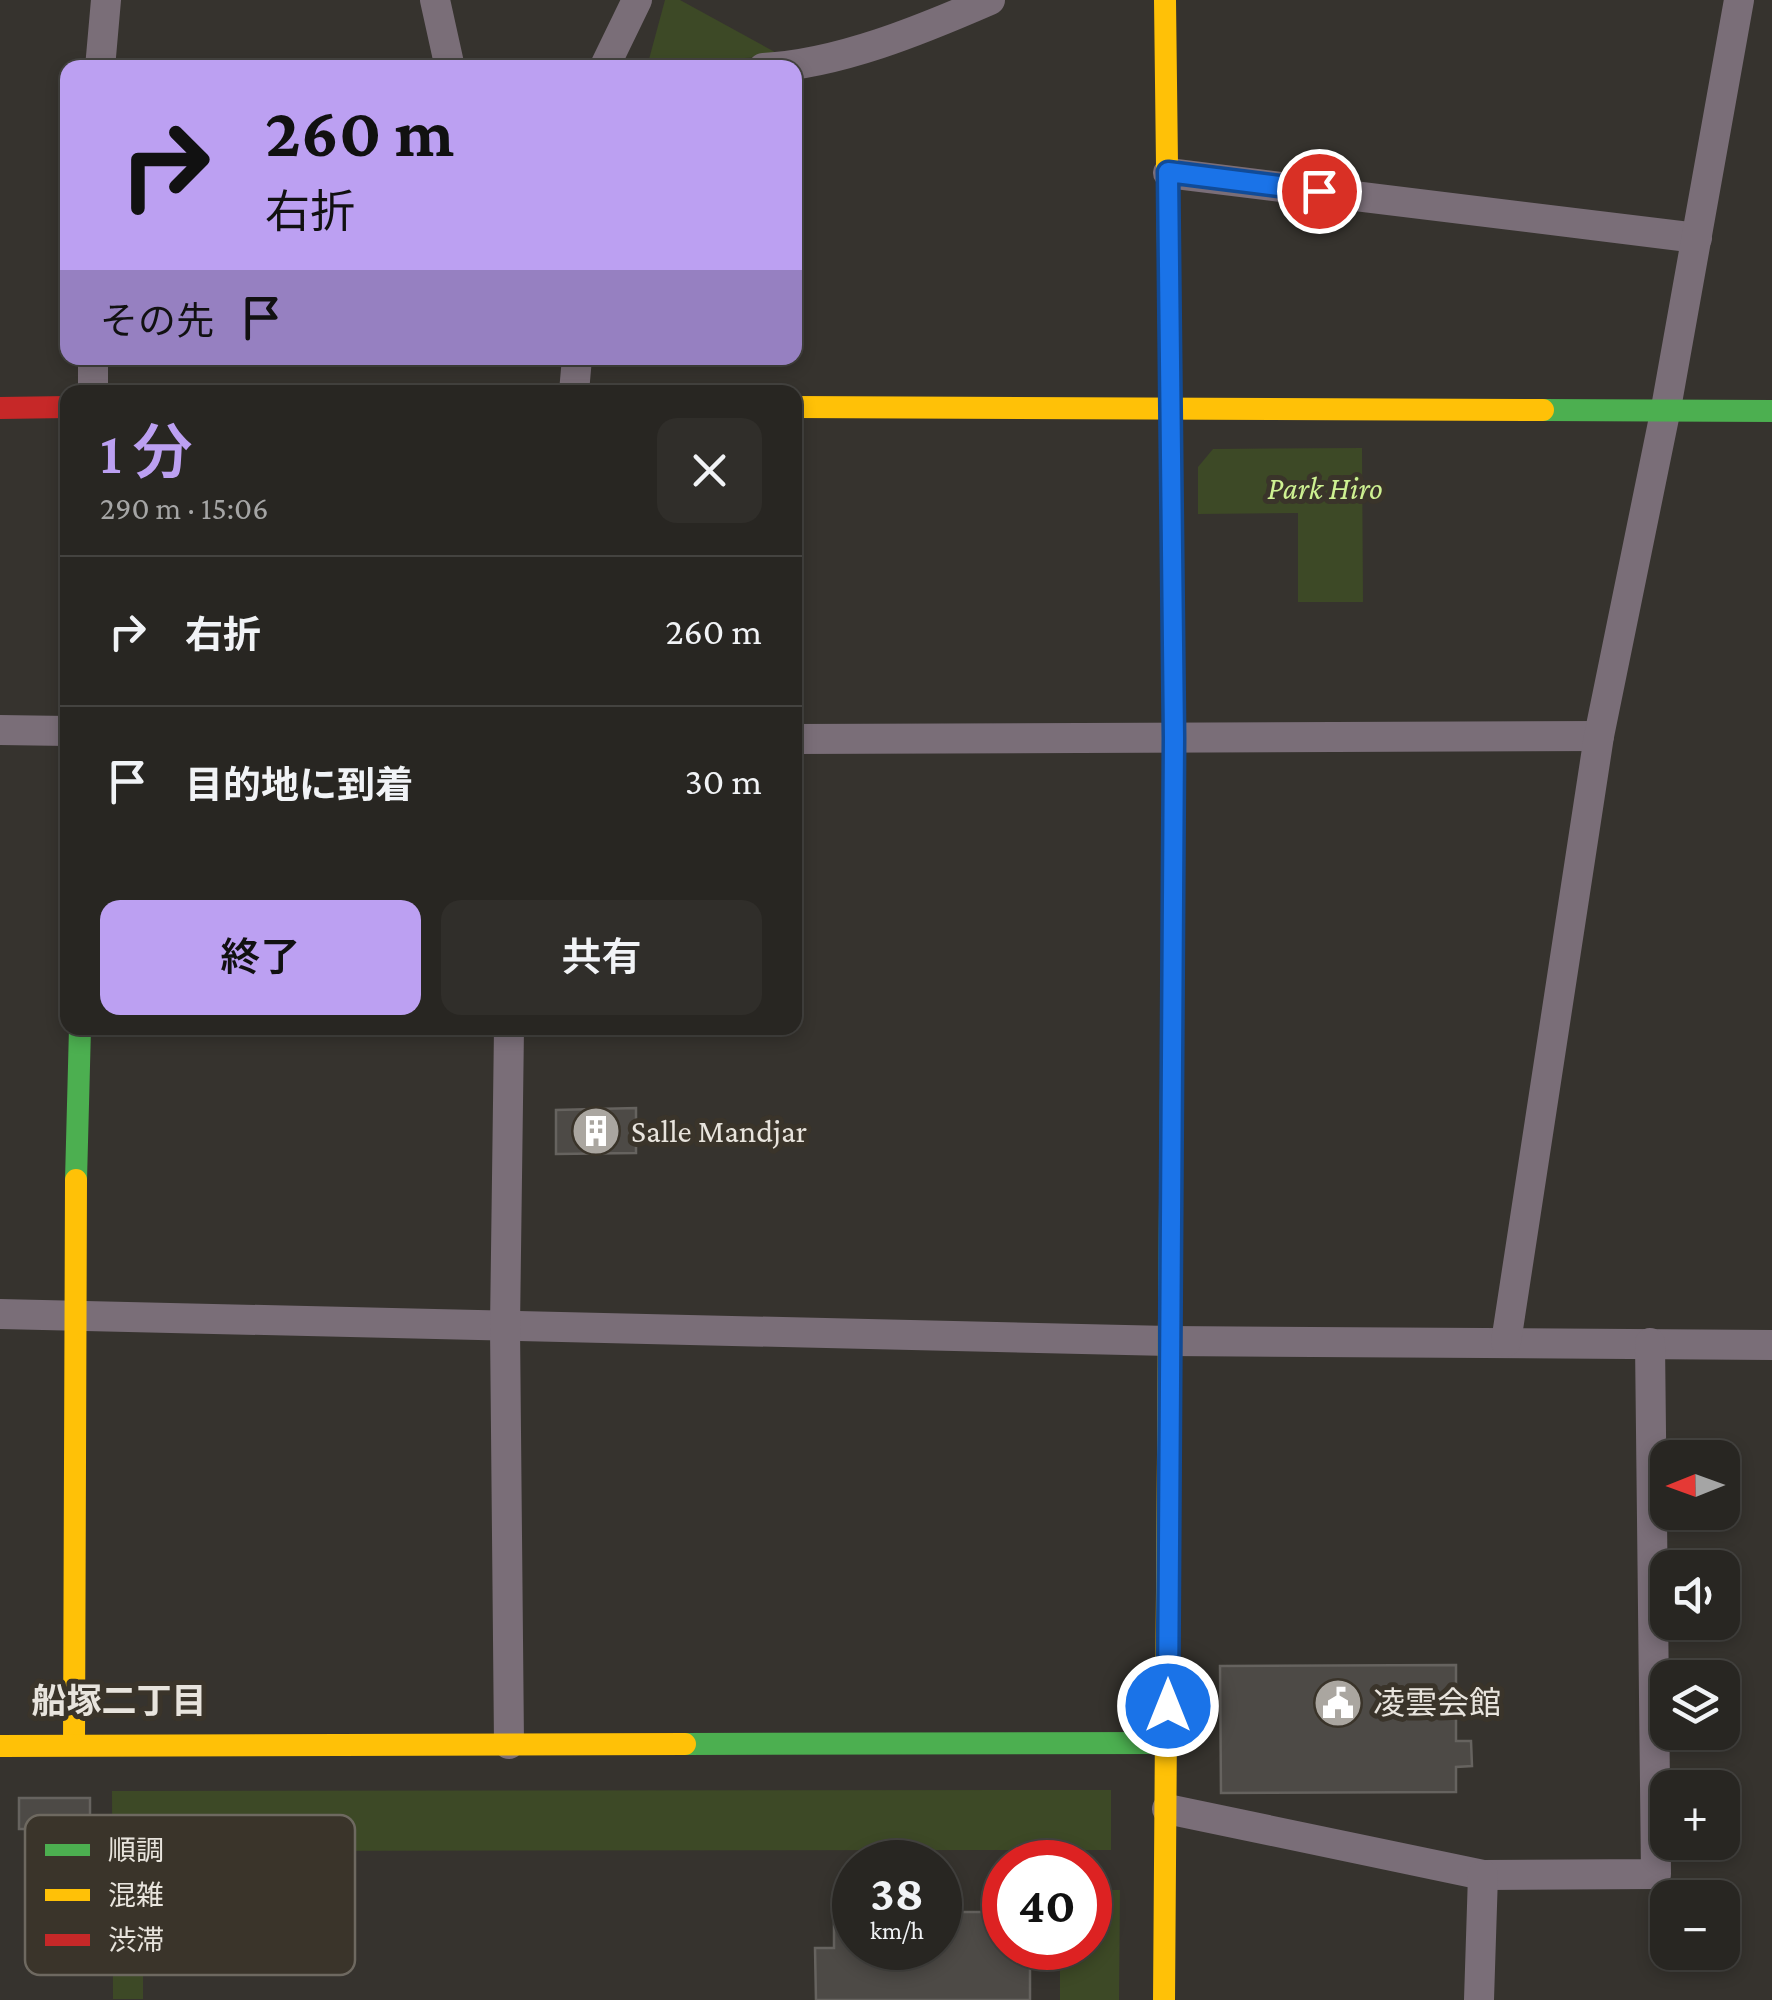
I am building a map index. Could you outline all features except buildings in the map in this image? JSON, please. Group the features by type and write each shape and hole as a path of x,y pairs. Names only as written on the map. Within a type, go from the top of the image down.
{"street":[{"path":"101,60 106,0"},
{"path":"435,0 448,60"},
{"path":"608,60 636,0"},
{"path":"802,65 945,20 990,0"},
{"path":"1164,0 1173,408 1174,738 1164,2000"},
{"path":"1506,1342 1599,736 1666,408 1739,0"},
{"path":"1168,172 1696,238"},
{"path":"0,408 60,407"},
{"path":"802,407 1772,410"},
{"path":"0,730 60,731"},
{"path":"802,739 1599,736"},
{"path":"74,1745 73,1315 80,1035"},
{"path":"509,1035 505,1327 509,1744"},
{"path":"0,1314 1169,1341 1772,1344"},
{"path":"1167,1809 1483,1875 1656,1874 1650,1343"},
{"path":"0,1746 1168,1743"},
{"path":"1480,2000 1483,1875"}],"green space":[{"path":"665,0 680,0 782,56 705,60 649,60"},
{"name":"Park Hiro","path":"1362,448 1363,602 1298,602 1298,513 1198,514 1198,467 1213,449"},
{"path":"1111,1790 1111,1840 982,1840 982,1850 962,1850 962,1840 832,1840 832,1850 355,1851 355,1815 112,1815 112,1791"},
{"path":"1112,1890 1120,1890 1119,2000 1060,2000 1060,1970 1112,1970"},
{"path":"113,1975 143,1975 143,1999 113,1999"}],"traffic: fast":[{"path":"1169,330 1174,737 1169,1318"},
{"path":"1543,410 1772,411"},
{"path":"76,1180 80,1035"},
{"path":"685,1744 1168,1743"}],"traffic: slow":[{"path":"1165,0 1169,330"},
{"path":"802,407 1543,410"},
{"path":"74,1745 76,1180"},
{"path":"1164,2000 1169,1318"},
{"path":"0,1746 685,1744"}],"traffic: jam":[{"path":"0,408 60,407"}],"place":[{"name":"Salle Mandjar","path":"596,1131"},
{"name":"凌雲会館","path":"1338,1703"}],"district":[{"name":"船塚二丁目","path":"119,1701"}],"route":[{"path":"1168,1706 1174,738 1168,172 1319,191"}]}
